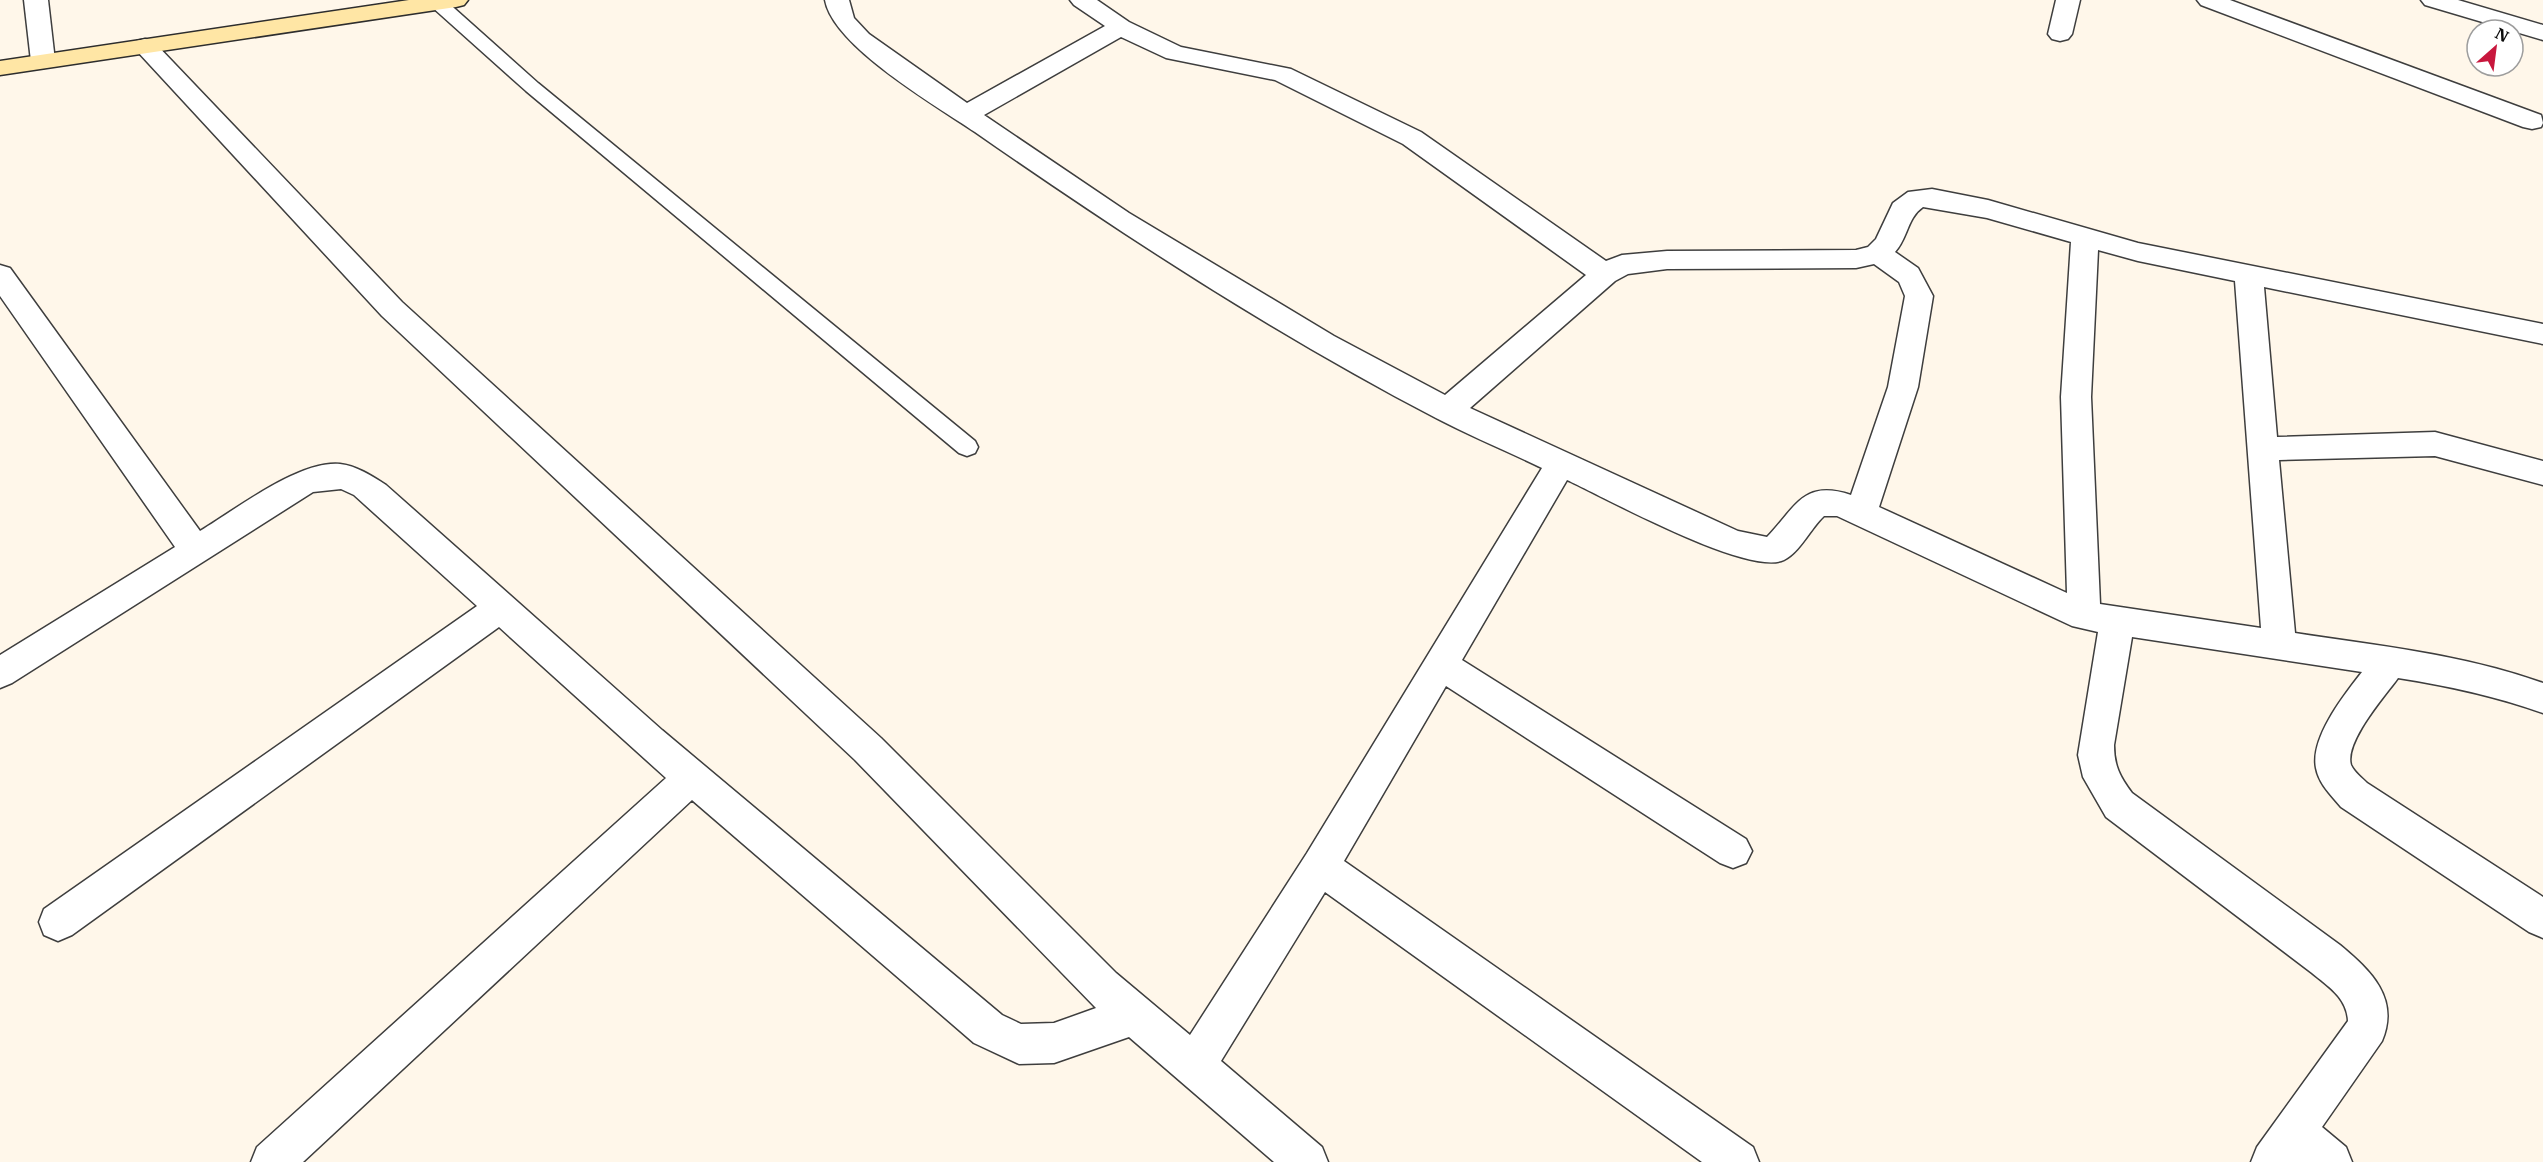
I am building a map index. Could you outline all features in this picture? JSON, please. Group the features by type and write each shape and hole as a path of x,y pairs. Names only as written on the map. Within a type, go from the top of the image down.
{"main road":[{"path":"0,68 447,1"}],"street":[{"path":"36,0 44,62"},
{"path":"837,0 837,10 849,29 884,58 1119,219 1324,343 1447,410 1729,542 1753,549 1774,550 1786,540 1806,510 1819,502 1841,504 2101,620 2468,674 2543,698"},
{"path":"1082,0 1121,27 1148,42 1175,53 1282,74 1327,95 1428,148 1605,274"},
{"path":"2060,34 2068,0"},
{"path":"2209,0 2532,121"},
{"path":"2433,0 2543,33"},
{"path":"966,114 1121,27"},
{"path":"145,46 392,309 867,749 1102,987 1307,1162"},
{"path":"1447,410 1605,274 1623,265 1666,260 1856,259 1878,254 1888,243 1902,209 1917,198 1932,198 1988,209 2138,252 2543,334"},
{"path":"2085,236 2076,397 2101,620 2095,759 2100,779 2119,805 2326,958 2352,981 2367,1003 2368,1027 2283,1146 2331,1162"},
{"path":"1861,513 1903,387 1919,296 1915,281 1904,269 1878,254"},
{"path":"0,275 195,550"},
{"path":"2249,276 2279,646"},
{"path":"2263,449 2435,444 2543,473"},
{"path":"1194,1066 1320,866 1561,463"},
{"path":"0,673 303,483 332,475 355,479 375,494 692,777 988,1029 1019,1044 1054,1043 1133,1015"},
{"path":"58,922 501,607"},
{"path":"2391,661 2346,723 2333,749 2333,769 2354,795 2543,919"},
{"path":"1440,664 1733,851"},
{"path":"272,1162 692,777"},
{"path":"1320,866 1738,1162"}],"lane":[{"path":"447,1 532,87 967,447"}]}
